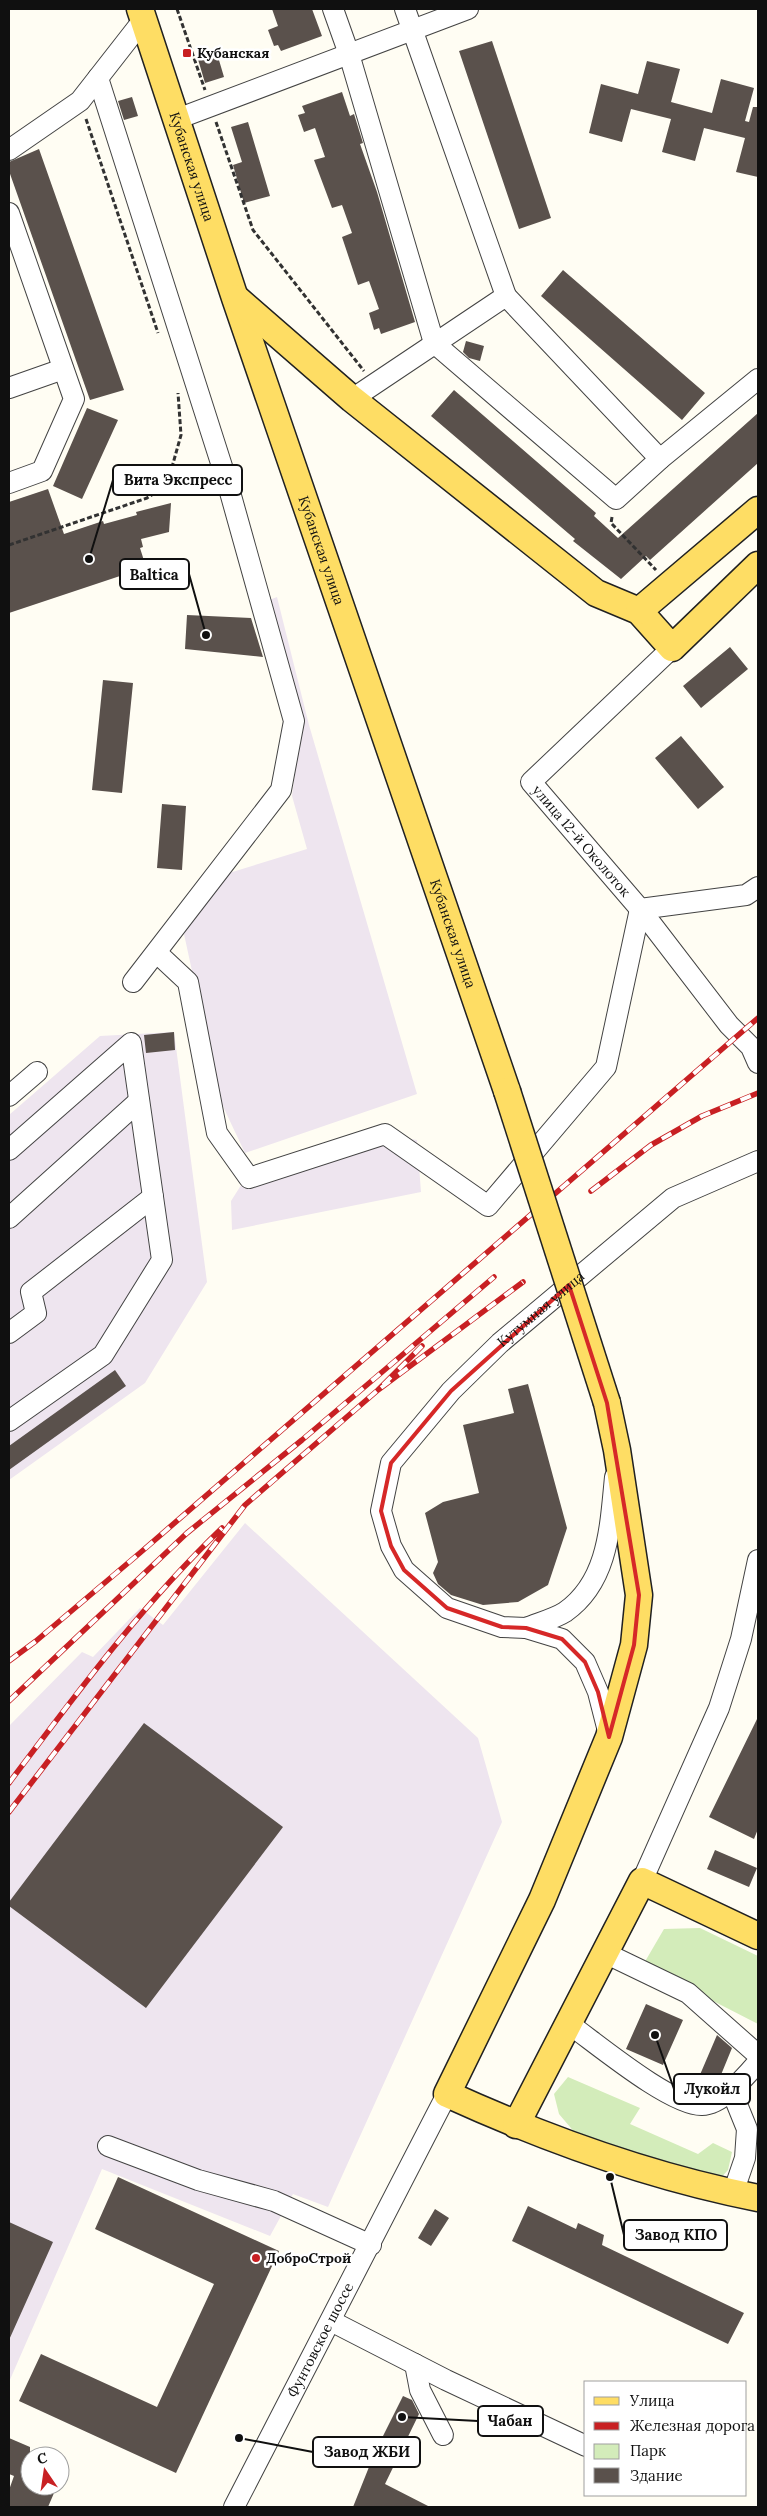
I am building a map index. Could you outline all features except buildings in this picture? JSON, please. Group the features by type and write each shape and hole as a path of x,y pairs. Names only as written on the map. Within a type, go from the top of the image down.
{"main road":[{"name":"Кубанская улица","path":"142,14 235,298 508,1091 607,1403 617,1450 639,1596 634,1645 609,1737 542,1900 447,2094"},
{"path":"235,298 352,399 596,592 639,611 672,648 758,565"},
{"path":"639,611 758,510"},
{"path":"516,2125 642,1881 758,1936"},
{"path":"447,2094 516,2125 621,2161 733,2193 758,2198"}],"street":[{"path":"333,9 349,54 434,343 616,499 758,379"},
{"path":"405,9 506,296 660,460"},
{"path":"177,119 468,9"},
{"path":"9,150 80,101 142,14"},
{"path":"98,78 228,485 294,721 281,790 133,982"},
{"path":"9,483 42,471 74,399 10,219"},
{"path":"352,399 506,296"},
{"path":"9,388 63,369"},
{"name":"улица 12-й Околоток","path":"672,648 531,782 640,909 746,895 758,886"},
{"path":"157,953 188,982 217,1133 250,1178 385,1134 488,1206 606,1067 640,909"},
{"path":"640,909 729,1025 751,1047 758,1063"},
{"path":"9,1150 130,1043 162,1260 103,1355 9,1422"},
{"path":"9,1096 38,1072"},
{"path":"9,1218 139,1101"},
{"name":"Кутумная улица","path":"526,1628 502,1627 447,1608 426,1592 404,1570 391,1546 381,1511 391,1463 451,1391 500,1343 672,1198 758,1161"},
{"path":"9,1333 36,1314 30,1292 153,1197"},
{"path":"526,1628 563,1613 577,1603 592,1584 606,1551 617,1450"},
{"path":"642,1881 718,1708 740,1639 753,1608 758,1560"},
{"path":"526,1628 562,1639 585,1662 598,1692 609,1737"},
{"path":"605,1953 688,1993 758,2055"},
{"path":"569,2024 676,2099 702,2105 732,2092 758,2062"},
{"path":"732,2092 747,2129 746,2158 733,2193"},
{"name":"Фунтовское шоссе","path":"234,2507 371,2245 447,2094"},
{"path":"108,2146 198,2180 274,2201 371,2245"},
{"path":"331,2321 415,2364 584,2445"},
{"path":"415,2364 420,2390 444,2434"}],"path":[{"path":"177,9 253,230 374,384"},
{"path":"80,101 159,337"},
{"path":"9,545 147,498 167,485 181,434 178,393 175,384"},
{"path":"616,499 611,524 661,575"}],"highlighted area":[{"path":"569,1285 607,1403 639,1595 634,1645 609,1737 598,1692 585,1662 562,1639 526,1628 502,1627 447,1608 404,1570 391,1546 381,1511 391,1463 451,1391"}],"shaded area":[{"path":"277,597 309,725 417,1094 245,1153 220,1100 184,934 226,874 307,849 292,796 299,742 264,602"},
{"path":"174,1032 207,1282 145,1383 9,1480 9,1115 100,1036"},
{"path":"367,1133 417,1140 421,1192 232,1230 231,1201 252,1168"},
{"path":"245,1523 478,1738 502,1822 328,2207 293,2194 270,2236 102,2169 9,2382 9,1726 82,1652 93,1657 140,1608 163,1625"}],"green space":[{"path":"700,1928 758,1956 758,2024 643,1965 664,1929"},
{"path":"568,2077 640,2108 630,2124 698,2154 713,2143 732,2152 728,2170 717,2182 576,2134 559,2114 554,2094"}],"railway":[{"path":"9,1661 36,1641 141,1552 758,1018"},
{"path":"591,1191 651,1145 702,1116 758,1093"},
{"path":"9,1701 187,1533 302,1440 494,1277"},
{"path":"422,1346 378,1390 523,1282"},
{"path":"9,1812 245,1505 378,1390"},
{"path":"9,1783 110,1651 192,1558 222,1528"}],"place":[{"name":"Кубанская","path":"187,53"},
{"name":"Вита Экспресс","path":"89,559"},
{"name":"Baltica","path":"206,635"},
{"name":"Лукойл","path":"655,2035"},
{"name":"Завод КПО","path":"610,2177"},
{"name":"ДоброСтрой","path":"256,2258"},
{"name":"Чабан","path":"402,2417"},
{"name":"Завод ЖБИ","path":"239,2438"}]}
